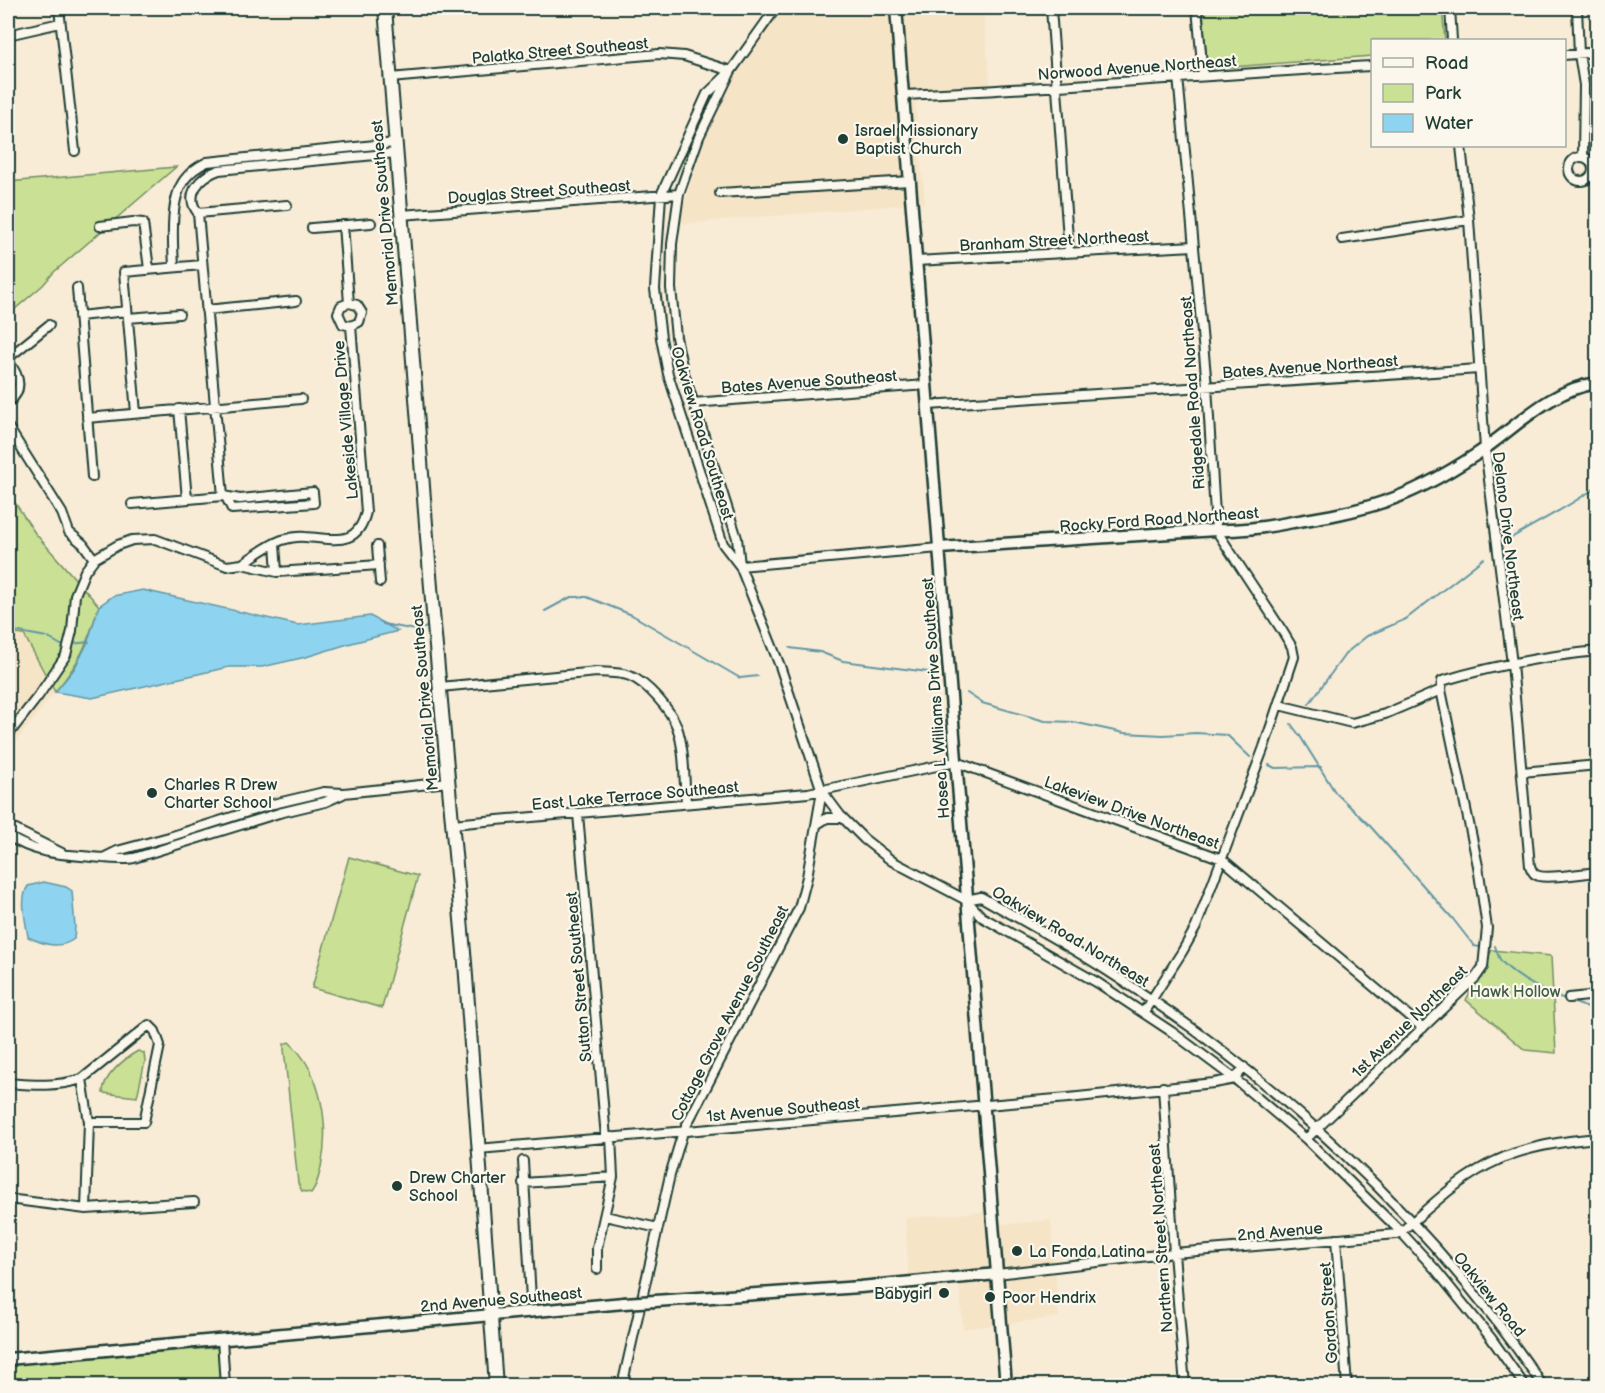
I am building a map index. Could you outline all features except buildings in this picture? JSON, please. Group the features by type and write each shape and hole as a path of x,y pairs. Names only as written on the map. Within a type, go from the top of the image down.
{"main road":[{"name":"Memorial Drive Southeast","path":"385,8 400,215 465,963 496,1386"}],"street":[{"path":"59,8 75,152"},
{"name":"Oakview Road Southeast","path":"776,8 731,71 699,137 679,194 672,244 671,288 676,337 683,370 737,538 740,566 780,666 822,791 843,818 864,839 892,861 966,900"},
{"name":"Hosea L Williams Drive Southeast","path":"896,8 1006,1386"},
{"path":"1051,8 1069,252"},
{"path":"1197,8 1203,75"},
{"path":"1450,8 1452,39"},
{"path":"1577,8 1579,54 1584,85 1583,156"},
{"path":"8,34 60,23"},
{"path":"1566,55 1598,52"},
{"name":"Palatka Street Southeast","path":"390,78 659,54 684,56 731,71"},
{"name":"Norwood Avenue Northeast","path":"903,95 1371,66"},
{"name":"Oakview Road Southeast","path":"731,71 707,94 661,195 655,289 666,362 723,544 740,566"},
{"name":"Ridgedale Road Northeast","path":"1143,1013 1196,927 1279,705 1294,657 1292,647 1216,530 1207,386 1178,77"},
{"name":"Delano Drive Northeast","path":"1461,147 1485,448 1512,664 1532,872 1545,877 1598,872"},
{"path":"174,267 173,223 178,195 184,180 207,162 396,148"},
{"path":"224,496 198,213 194,208 192,198 200,180 207,174 219,170 396,148"},
{"path":"720,193 910,181"},
{"name":"Douglas Street Southeast","path":"400,215 679,194"},
{"path":"178,195 192,198"},
{"path":"198,213 288,205"},
{"path":"1342,239 1468,220"},
{"path":"100,226 133,222 143,224 148,269"},
{"path":"312,228 370,223"},
{"name":"Lakeside Village Drive","path":"343,225 349,303"},
{"name":"Branham Street Northeast","path":"916,261 1194,246"},
{"path":"136,413 124,272 202,265"},
{"path":"76,288 92,477"},
{"path":"206,310 296,301"},
{"name":"Lakeside Village Drive","path":"349,303 357,305 362,313 359,322 351,326 343,324 338,317 341,306 349,303"},
{"path":"79,316 179,314"},
{"path":"8,403 19,389 19,378 8,360 49,325"},
{"name":"Lakeside Village Drive","path":"242,564 274,544 299,536 337,541 349,536 363,522 366,512 351,326"},
{"name":"Bates Avenue Northeast","path":"928,405 1479,369"},
{"name":"Rocky Ford Road Northeast","path":"939,548 1216,530 1235,531 1340,513 1384,502 1438,478 1485,448 1550,400 1583,385 1598,383"},
{"name":"Bates Avenue Southeast","path":"693,403 926,385"},
{"path":"87,418 301,399"},
{"path":"179,409 187,499"},
{"path":"8,427 62,513 69,532 83,544 94,559"},
{"path":"132,504 224,496 240,499 313,492 314,503"},
{"path":"8,735 66,655 72,631 75,596 86,571 94,559 118,545 142,538 167,543 227,566 242,564 277,572 379,565"},
{"path":"274,544 277,572"},
{"path":"377,546 380,582"},
{"path":"740,566 939,548"},
{"path":"1279,705 1352,723 1385,714 1441,690 1442,681 1512,664 1598,651"},
{"path":"440,687 597,672 631,676 658,699 670,714 677,728 686,802"},
{"name":"1st Avenue Northeast","path":"1306,1139 1476,977 1483,967 1487,928 1478,866 1441,690"},
{"name":"East Lake Terrace Southeast","path":"452,824 822,791 956,762"},
{"name":"Lakeview Drive Northeast","path":"956,762 1222,859 1423,1028"},
{"path":"1522,772 1598,765"},
{"path":"8,836 31,849 52,855 103,858 117,851 273,804 324,792 344,793 449,782"},
{"name":"Cottage Grove Avenue Southeast","path":"622,1386 670,1175 683,1132 799,908 807,877 822,791"},
{"name":"Sutton Street Southeast","path":"578,814 613,1177 597,1248 597,1269"},
{"path":"816,825 827,818 843,818"},
{"path":"8,826 66,855"},
{"name":"Oakview Road Northeast","path":"966,900 981,897 1106,969 1152,1000 1244,1067 1316,1128 1412,1223"},
{"name":"Oakview Road Northeast","path":"966,900 982,917 1098,983 1235,1078 1306,1139 1401,1232"},
{"path":"1569,998 1598,995"},
{"path":"8,1083 46,1086 82,1079 149,1025 155,1031 160,1045 144,1122 89,1122"},
{"path":"983,1104 1214,1083 1235,1078 1244,1067"},
{"path":"82,1079 89,1122 86,1209"},
{"name":"Northern Street Northeast","path":"1163,1088 1185,1386"},
{"name":"1st Avenue Southeast","path":"478,1149 983,1104"},
{"path":"1401,1232 1432,1204 1497,1160 1556,1143 1598,1138"},
{"path":"523,1161 531,1299"},
{"path":"523,1183 613,1177"},
{"path":"8,1198 86,1209 194,1202"},
{"path":"604,1216 658,1228"},
{"name":"Oakview Road","path":"1412,1223 1503,1329 1543,1386"},
{"name":"2nd Avenue","path":"997,1274 1174,1253 1389,1235 1401,1232"},
{"name":"Oakview Road","path":"1401,1232 1435,1269 1491,1338 1525,1386"},
{"name":"Gordon Street","path":"1336,1239 1347,1386"},
{"name":"2nd Avenue Southeast","path":"8,1359 491,1314 860,1287 997,1274"},
{"path":"222,1339 225,1386"}],"shaded area":[{"path":"772,8 983,8 991,93 915,98 925,203 678,224 721,83 781,13"},
{"path":"8,633 24,635 55,692 8,752"},
{"path":"992,1211 994,1225 1051,1220 1059,1317 963,1329 959,1276 909,1281 905,1218"}],"green space":[{"path":"1203,8 1442,8 1445,39 1371,39 1371,56 1207,69"},
{"path":"176,167 54,272 43,285 8,315 8,182"},
{"path":"8,492 35,533 99,606 82,652 55,692 24,635 8,633"},
{"path":"349,857 418,876 382,1008 312,988"},
{"name":"Hawk Hollow","path":"1492,950 1551,956 1556,1053 1525,1050 1466,1000"},
{"path":"289,1042 309,1068 321,1100 324,1117 324,1151 316,1184 311,1193 302,1191 298,1183 284,1049 284,1044"},
{"path":"138,1051 144,1053 145,1061 137,1097 103,1093 110,1075 121,1063"},
{"path":"223,1347 224,1385 8,1386 8,1364"}],"water":[{"path":"143,590 298,625 370,616 398,631 262,667 229,667 92,698 55,692 74,669 87,644 99,606 113,596"},
{"path":"44,882 66,887 72,891 74,939 63,944 51,945 28,937 24,911 25,891 28,886"}],"waterway":[{"path":"1506,541 1598,486"},
{"path":"1309,704 1346,653 1367,636 1406,619 1484,558"},
{"path":"545,611 571,597 587,597 632,615 740,678 758,676"},
{"path":"383,624 416,630 427,627"},
{"path":"8,630 47,637 65,645"},
{"path":"71,644 89,642"},
{"path":"790,648 820,652 843,661 928,672"},
{"path":"967,693 982,703 1045,721 1073,722 1124,733 1227,735 1250,757"},
{"path":"1291,724 1335,792 1370,826 1453,919 1474,946 1480,947"},
{"path":"1269,765 1275,768 1321,767"},
{"path":"1495,946 1502,962 1523,979 1547,992 1598,1012"}],"place":[{"name":"Israel Missionary Baptist Church","path":"843,139"},
{"name":"Charles R Drew Charter School","path":"152,793"},
{"name":"Drew Charter School","path":"397,1186"},
{"name":"La Fonda Latina","path":"1017,1251"},
{"name":"Babygirl","path":"944,1293"},
{"name":"Poor Hendrix","path":"990,1297"}]}
